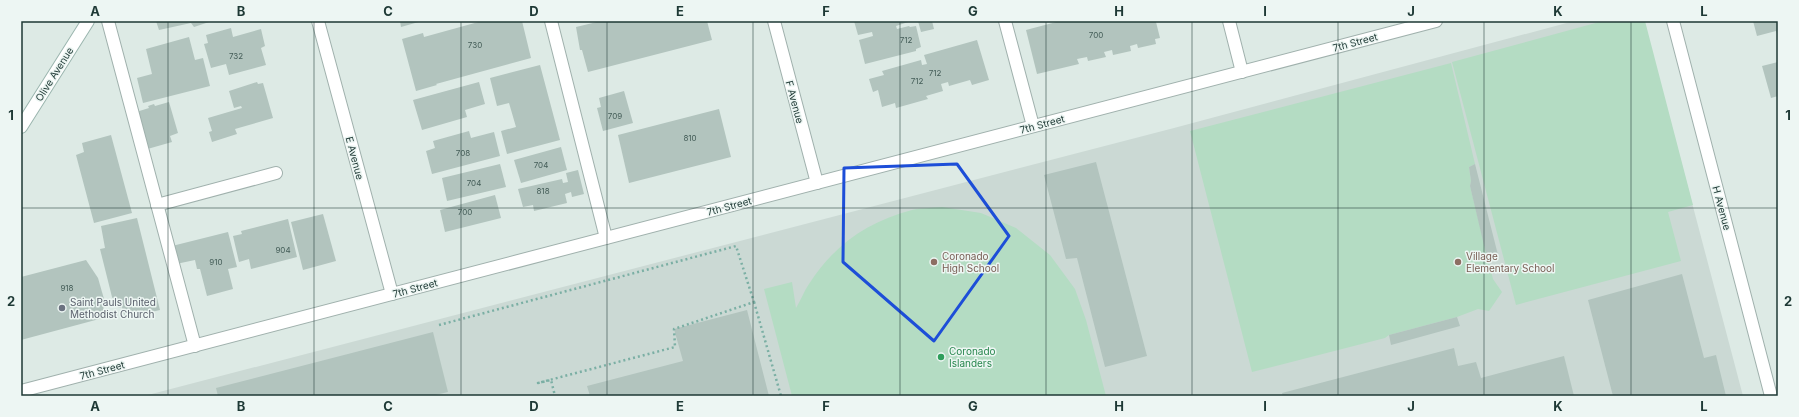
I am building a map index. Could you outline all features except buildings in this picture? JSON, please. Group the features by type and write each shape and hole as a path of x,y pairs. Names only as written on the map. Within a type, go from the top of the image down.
{"street":[{"name":"Olive Avenue","path":"21,127 88,21"},
{"path":"108,21 195,346"},
{"name":"E Avenue","path":"318,21 392,294"},
{"path":"551,21 606,238"},
{"name":"F Avenue","path":"774,21 817,183"},
{"path":"1005,21 1033,126"},
{"path":"1229,21 1242,72"},
{"name":"7th Street","path":"21,391 1436,21"},
{"name":"H Avenue","path":"1673,21 1771,396"},
{"path":"157,205 276,173"}],"path":[{"path":"438,325 736,246 781,396"},
{"path":"555,396 552,380 538,383 675,347 674,329 754,302"}],"highlighted area":[{"path":"957,164 1009,236 934,341 843,262 844,168"}],"shaded area":[{"path":"1574,21 1644,21 1743,396 144,396 1174,128"}],"green space":[{"path":"1603,21 1645,21 1693,205 1668,212 1681,261 1516,305 1452,62"},
{"path":"1451,63 1475,164 1469,167 1471,181 1470,186 1493,279 1502,292 1489,311 1478,309 1457,317 1389,335 1385,338 1252,372 1190,131"},
{"path":"942,207 981,213 1016,228 1050,255 1075,289 1086,320 1106,396 792,396 764,289 792,282 796,308 807,287 829,258 866,228 880,221 912,210"}],"place":[{"name":"Coronado High School","path":"934,262"},
{"name":"Village Elementary School","path":"1458,262"},
{"name":"Saint Pauls United Methodist Church","path":"62,308"},
{"name":"Coronado Islanders","path":"941,357"}]}
